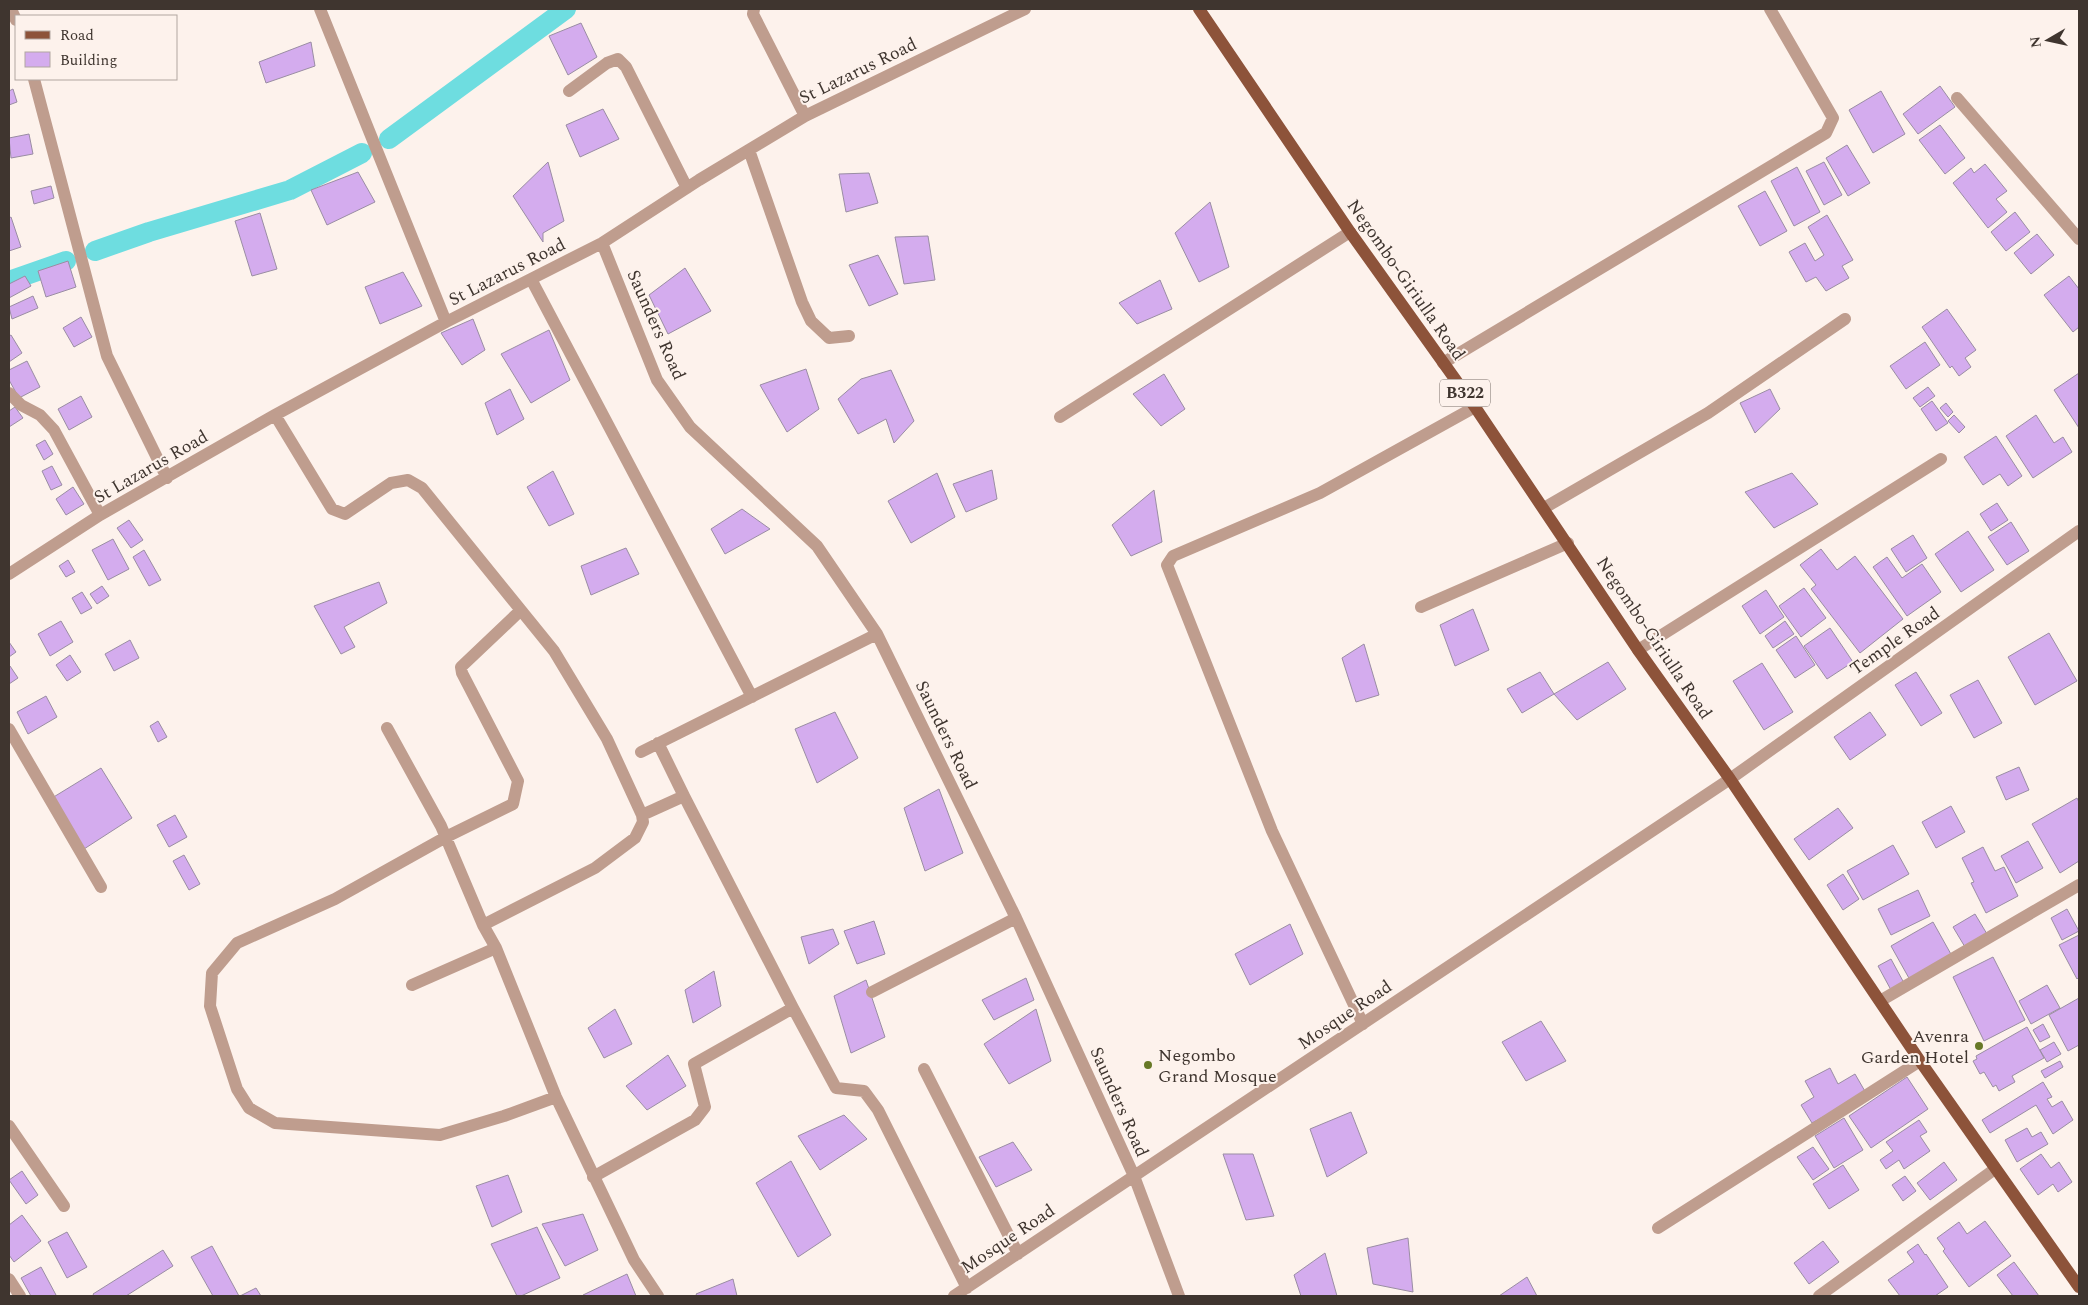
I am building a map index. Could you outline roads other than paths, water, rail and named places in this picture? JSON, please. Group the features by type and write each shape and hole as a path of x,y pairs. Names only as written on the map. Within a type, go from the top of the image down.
{"main road":[{"name":"Negombo-Giriulla Road","path":"1199,9 1350,232 1475,407 1638,650 1730,779 1920,1061 2079,1287"}],"street":[{"path":"320,9 446,322"},
{"path":"754,9 753,14 805,116"},
{"name":"St Lazarus Road","path":"9,574 100,515 275,415 446,322 602,243 687,188 805,116 1024,9"},
{"path":"1443,363 1826,133 1833,118 1770,9"},
{"path":"569,91 607,63 618,60 626,67 687,188"},
{"path":"34,80 106,356 167,478"},
{"path":"1957,98 2079,239"},
{"path":"749,150 802,302 811,321 828,338 849,336"},
{"path":"1060,417 1350,232"},
{"name":"Saunders Road","path":"602,243 657,380 690,427 817,546 877,634 1016,918 1134,1176 1179,1296"},
{"path":"531,279 752,697"},
{"path":"1544,508 1708,413 1845,320"},
{"path":"9,394 21,405 40,415 54,430 100,515"},
{"path":"1363,1024 1272,831 1167,565 1173,556 1320,493 1475,407"},
{"path":"275,415 332,510 345,514 391,483 408,480 422,488 554,651 608,739 642,815 643,822 635,838 595,868 483,925"},
{"path":"1638,650 1941,459"},
{"name":"Temple Road","path":"1730,779 2079,531"},
{"path":"1421,607 1568,543"},
{"path":"520,611 461,667 462,673 518,780 513,804 446,837 335,899 237,943 212,973 210,1006 237,1089 249,1108 275,1123 440,1136 556,1097"},
{"path":"641,752 877,634"},
{"path":"387,728 446,837 483,925 496,948 556,1097 593,1177 634,1260 658,1296"},
{"path":"9,729 101,887"},
{"path":"658,743 792,1008 836,1088 864,1091 878,1110 967,1288"},
{"name":"Mosque Road","path":"954,1296 1730,779"},
{"path":"642,815 684,796"},
{"path":"1880,1001 2079,885"},
{"path":"872,992 1016,918"},
{"path":"412,985 496,948"},
{"path":"593,1177 695,1120 704,1106 694,1064 792,1008"},
{"path":"1658,1228 1920,1061"},
{"path":"924,1069 1018,1254"},
{"path":"9,1126 64,1206"},
{"path":"1819,1296 1995,1169"},
{"path":"9,1279 20,1296"}],"waterway":[{"path":"389,139 566,9"},
{"path":"95,251 149,232 290,190 362,153"},
{"path":"9,281 66,261"}],"place":[{"name":"Avenra Garden Hotel","path":"1979,1046"},
{"name":"Negombo Grand Mosque","path":"1148,1065"}]}
